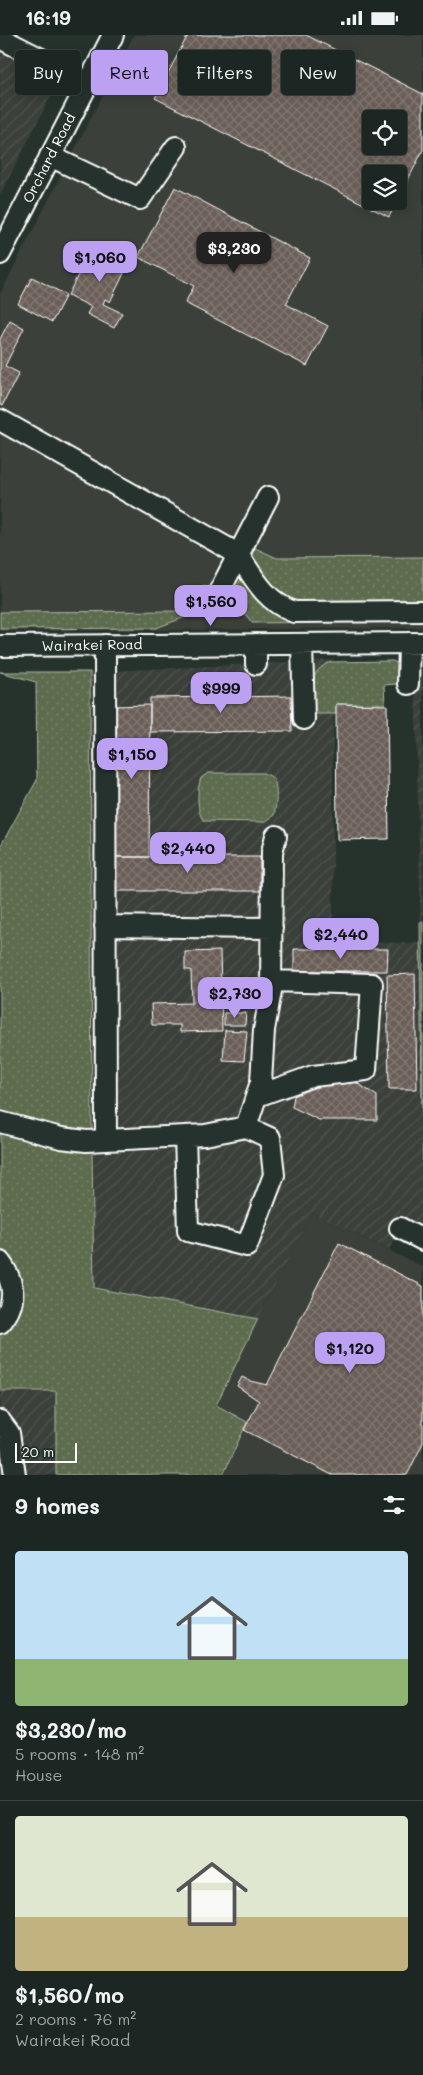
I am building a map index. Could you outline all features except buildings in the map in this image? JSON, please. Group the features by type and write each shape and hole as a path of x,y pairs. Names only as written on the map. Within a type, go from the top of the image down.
{"street":[{"name":"Orchard Road","path":"0,254 113,35"},
{"path":"0,38 88,83"},
{"path":"50,156 140,199 176,147"},
{"path":"0,420 238,554 257,584 283,608 294,612 423,611"},
{"path":"219,592 268,497"},
{"path":"408,684 416,643"},
{"name":"Wairakei Road","path":"0,646 416,643"},
{"path":"256,644 256,664"},
{"path":"302,644 304,719"},
{"path":"105,645 106,1140"},
{"path":"246,1127 261,1081 264,1030 271,991 272,852 276,836"},
{"path":"105,926 272,928"},
{"path":"257,1096 313,1076 366,1070 372,985 271,981"},
{"path":"0,1122 61,1138 106,1140 185,1136 205,1135 246,1127 270,1138 274,1175 247,1246 188,1231 185,1136"},
{"path":"400,1228 423,1240"},
{"path":"0,1262 9,1274 14,1292 12,1303 0,1323"},
{"path":"0,1421 9,1433 15,1475"}],"shaded area":[{"path":"0,35 21,35 52,50 15,50 15,95 51,95 0,195"},
{"path":"134,35 423,35 423,628 0,631 0,294 103,95 168,95 168,50 126,50"},
{"path":"334,660 333,942 421,943 415,671 423,671 423,1228 406,1219 389,1250 312,1213 258,1319 94,1288 90,672"},
{"path":"312,1213 423,1267 423,1475 178,1475"},
{"path":"0,1387 56,1387 56,1475 0,1475"}],"green space":[{"path":"255,548 277,558 423,557 423,621 252,623 233,596"},
{"path":"203,585 207,587 196,613 156,628 0,629 0,612 189,611"},
{"path":"393,661 400,665 398,684 384,685 385,704 336,704 336,714 311,714 312,683 314,676 323,666 331,662"},
{"path":"0,672 90,672 92,1137 0,1115 0,847 37,780 36,682"},
{"path":"208,773 263,773 271,777 276,788 274,815 265,822 204,821 201,818 198,807 198,794 201,778"},
{"path":"420,922 423,922 423,1199"},
{"path":"0,1129 92,1149 94,1288 258,1319 216,1405 247,1422 223,1475 56,1475 56,1391 0,1391"}]}
